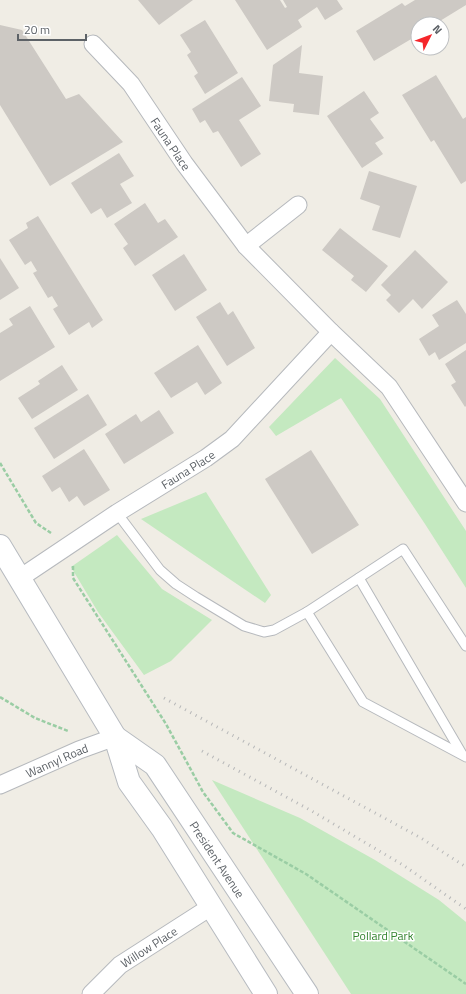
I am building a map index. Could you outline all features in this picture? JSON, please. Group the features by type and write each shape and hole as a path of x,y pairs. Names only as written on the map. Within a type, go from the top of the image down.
{"main road":[{"name":"President Avenue","path":"0,546 115,736 129,782 162,828 266,994"},
{"name":"President Avenue","path":"115,736 155,765 307,994"}],"street":[{"name":"Fauna Place","path":"93,44 131,84 184,163 246,246 331,332 390,387 466,503"},
{"path":"246,246 298,205"},
{"name":"Fauna Place","path":"20,578 117,513 206,458 232,439 331,332"},
{"name":"Wannyl Road","path":"0,785 79,750 115,736"},
{"name":"Willow Place","path":"91,994 120,966 212,906"}],"lane":[{"path":"117,513 160,570 191,594 244,626 264,632 274,630 307,612 403,549 466,646"},
{"path":"359,578 464,756"},
{"path":"307,612 362,702 464,756"}],"path":[{"path":"0,463 36,523 54,535"},
{"path":"74,564 73,578 166,724 203,792 232,833 306,874 466,984"},
{"path":"0,697 35,718 68,731"}],"green space":[{"path":"335,358 380,399 466,531 466,588 341,398 276,436 269,427"},
{"path":"206,492 271,595 265,603 141,519"},
{"path":"117,535 162,589 212,620 171,661 144,675 98,612 71,567"},
{"name":"Pollard Park","path":"212,780 300,818 375,860 439,900 466,922 466,994 351,994"}],"building":[{"path":"138,0 193,0 159,25"},
{"path":"235,0 280,0 285,8 287,7 283,0 337,0 343,9 325,20 317,7 298,20 302,27 267,50"},
{"path":"415,0 466,0 466,5 448,16 410,16 410,40 374,61 356,31 402,3 405,6"},
{"path":"205,20 238,73 205,94 194,76 198,73 187,55 191,52 180,35"},
{"path":"0,25 22,30 66,99 79,94 123,142 50,186 0,105"},
{"path":"302,45 299,73 323,76 319,115 293,112 294,104 269,101 273,65"},
{"path":"436,75 463,119 466,117 466,181 461,184 434,140 431,142 402,95"},
{"path":"242,77 261,106 239,120 261,154 241,167 218,131 213,133 205,120 200,123 192,109"},
{"path":"364,91 379,113 370,119 384,138 375,143 383,154 362,168 327,116"},
{"path":"119,153 134,176 120,184 132,203 107,218 101,208 91,214 71,183"},
{"path":"369,171 417,186 400,238 372,230 380,206 360,199"},
{"path":"145,203 158,223 165,219 178,237 135,266 123,248 128,244 114,224"},
{"path":"38,216 103,320 92,328 89,322 69,335 53,309 58,306 52,296 48,298 33,273 37,271 31,261 25,265 9,240 28,228 26,223"},
{"path":"340,228 388,266 366,292 351,280 354,276 322,250"},
{"path":"415,250 448,282 422,309 413,299 399,313 386,300 391,295 381,285"},
{"path":"184,254 207,290 175,311 152,275"},
{"path":"0,258 19,288 0,300"},
{"path":"457,300 466,314 466,343 439,360 435,352 429,356 419,339 439,326 432,315"},
{"path":"220,302 228,315 233,311 255,348 227,366 196,317"},
{"path":"30,306 55,347 0,381 0,333 13,325 9,319"},
{"path":"198,345 222,383 205,395 197,382 171,398 154,373"},
{"path":"466,350 465,407 451,385 456,382 445,364"},
{"path":"62,365 78,390 32,419 18,398 40,384 38,381"},
{"path":"88,394 107,425 54,459 34,428"},
{"path":"159,410 174,433 124,464 105,434 136,414 141,422"},
{"path":"84,449 110,490 84,506 77,496 69,502 60,487 52,492 42,476"},
{"path":"311,450 359,525 312,554 265,479"}],"railway":[{"path":"164,698 421,838 466,867"},
{"path":"202,751 310,810 403,865 466,909"}]}
